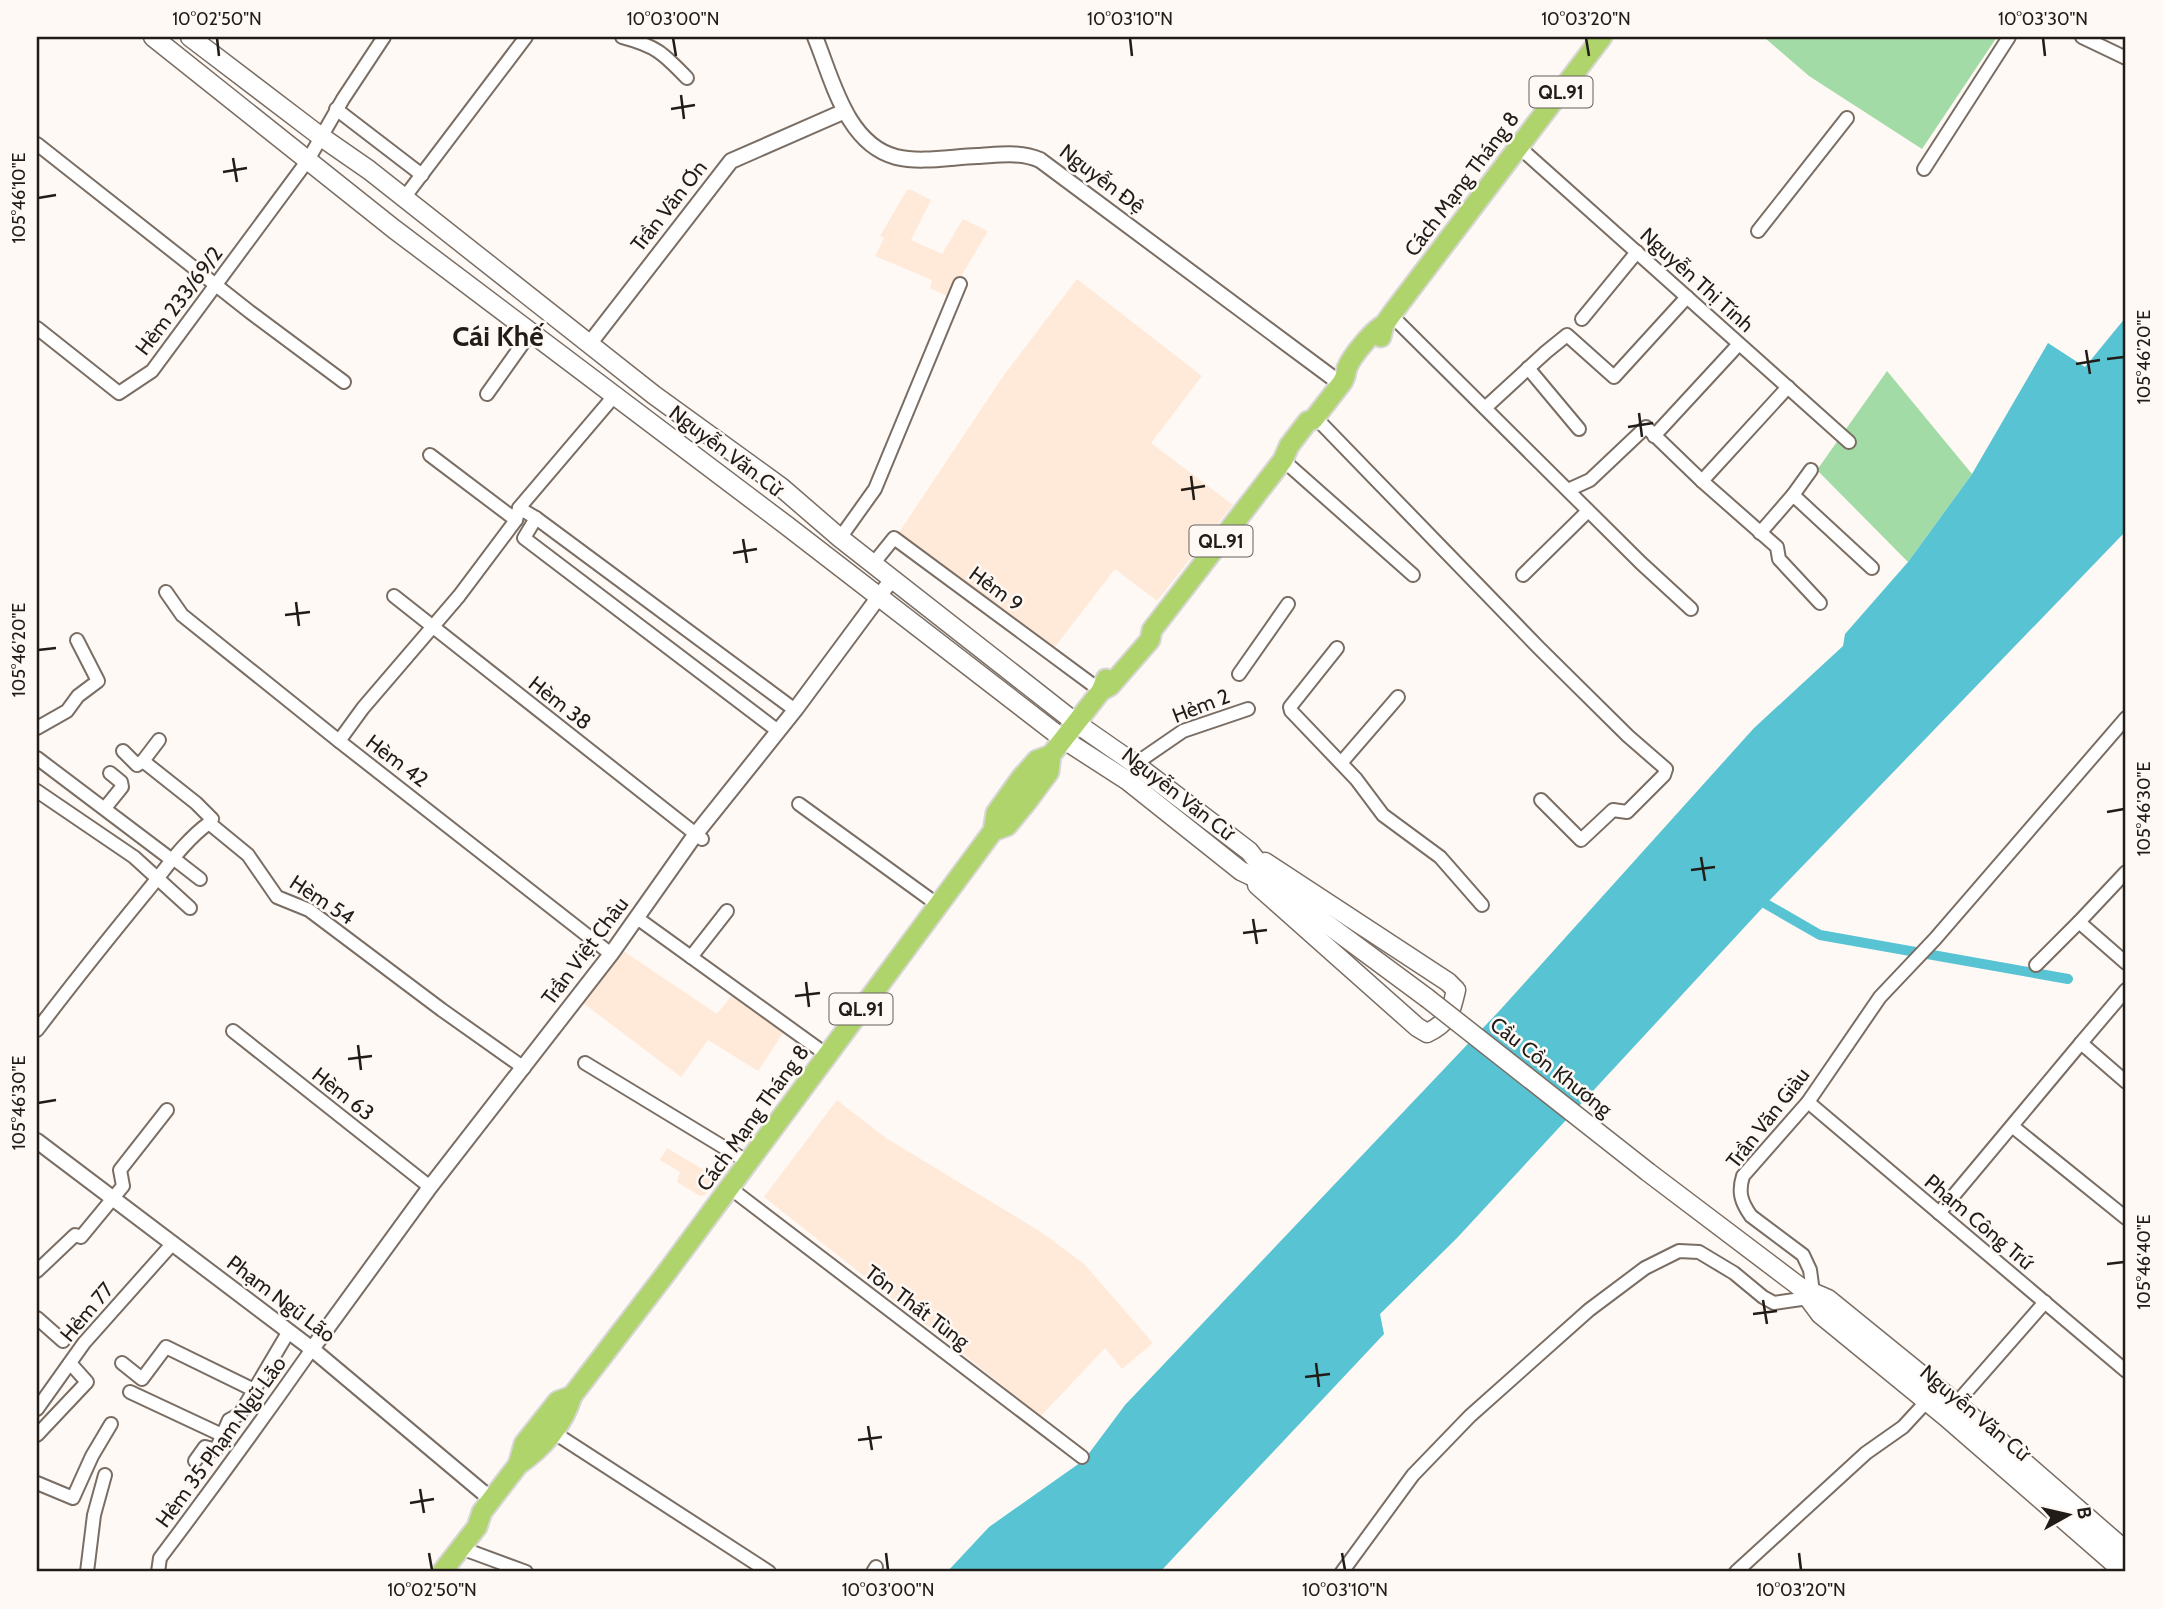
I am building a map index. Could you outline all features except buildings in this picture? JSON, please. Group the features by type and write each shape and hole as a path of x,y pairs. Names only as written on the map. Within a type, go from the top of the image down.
{"highway":[{"name":"Cách Mạng Tháng 8","path":"442,1572 477,1528 487,1506 518,1465 534,1454 553,1432 567,1413 572,1396 730,1188 993,831 996,813 1021,778 1037,760 1051,755 1101,691 1104,681 1143,633 1152,630 1286,455 1289,446 1308,421 1314,419 1344,381 1347,368 1376,328 1388,320 1602,37"},
{"name":"Cách Mạng Tháng 8","path":"518,1465 524,1444 558,1402 572,1396"},
{"name":"Cách Mạng Tháng 8","path":"426,1572 467,1519 487,1506"}],"main road":[{"name":"Nguyễn Văn Cừ","path":"153,37 394,229 879,596 1063,739 1129,781 1241,871 1281,890 1427,998"},
{"name":"Nguyễn Văn Cừ","path":"190,37 362,165 654,395 780,488 1076,723 1135,764 1249,852 1281,890"},
{"path":"1241,871 1417,1027 1427,1032 1442,1026 1451,1010 1456,990 1448,982 1249,852"},
{"name":"Cầu Cồn Khương","path":"1427,998 1648,1172"},
{"name":"Nguyễn Văn Cừ","path":"1648,1172 1807,1292 1828,1299 2124,1572"},
{"name":"Nguyễn Văn Cừ","path":"1807,1292 1820,1314 1927,1401 1951,1410 2126,1551"}],"street":[{"name":"Hẻm 233/69/2","path":"37,328 119,393 152,371 308,160 336,109 384,37"},
{"path":"404,198 526,37"},
{"path":"622,37 646,43 662,53 687,78"},
{"name":"Nguyễn Đệ","path":"815,37 845,111 858,131 870,142 895,156 909,159 1019,154 1040,160 1344,381"},
{"path":"1924,169 2009,37"},
{"path":"2082,37 2126,58"},
{"path":"336,109 422,175"},
{"name":"Trần Văn Ơn","path":"590,343 731,161 845,111"},
{"path":"1758,232 1847,118"},
{"path":"37,144 250,312 344,382"},
{"name":"Nguyễn Thị Tính","path":"1520,147 1849,442"},
{"path":"1582,319 1637,252"},
{"path":"840,538 875,489 960,284"},
{"path":"1485,408 1567,335 1614,377 1687,297"},
{"path":"1388,320 1485,408 1691,609"},
{"path":"487,394 531,332"},
{"path":"1654,436 1739,344"},
{"path":"1528,368 1579,429"},
{"path":"1702,481 1788,387"},
{"path":"339,741 363,708 432,627 517,514 615,396"},
{"path":"1314,419 1539,648 1628,736 1666,769 1664,775 1627,812 1613,810 1581,840 1541,800"},
{"path":"1567,490 1590,480 1646,428 1778,549 1779,559 1820,603"},
{"path":"430,455 517,514 536,518 795,710"},
{"path":"1286,455 1413,575"},
{"path":"1760,533 1811,470"},
{"path":"1793,495 1872,568"},
{"path":"1523,576 1588,511"},
{"path":"536,518 524,538 778,731"},
{"name":"Hẻm 9","path":"873,564 894,538 1101,691"},
{"name":"Trần Việt Châu","path":"312,1349 429,1187 611,954 892,579"},
{"name":"Hèm 42","path":"166,592 183,615 611,954"},
{"name":"Hèm 38","path":"394,596 699,837"},
{"path":"1239,674 1288,604"},
{"path":"37,728 67,711 78,696 98,681 77,640"},
{"path":"1337,648 1290,707 1294,716 1362,786 1383,815 1440,857 1482,905"},
{"path":"1341,763 1398,697"},
{"name":"Hẻm 2","path":"1135,764 1183,731 1248,709"},
{"name":"Trần Văn Giàu","path":"1807,1292 1808,1262 1803,1255 1751,1216 1740,1198 1739,1187 1743,1176 1808,1102 1880,997 1935,939 2126,718"},
{"path":"143,761 159,740"},
{"name":"Hèm 54","path":"123,751 137,765 143,761 196,803 212,819 209,824 248,855 277,897 309,910 524,1068"},
{"path":"37,758 200,879"},
{"path":"105,808 122,787 121,782 110,773"},
{"path":"37,791 134,857 190,908"},
{"path":"799,804 938,905"},
{"path":"37,1030 84,967 172,859 209,824"},
{"path":"2036,965 2126,872"},
{"path":"691,957 727,911"},
{"path":"637,918 827,1055"},
{"path":"2079,922 2126,962"},
{"path":"1939,1213 2126,990"},
{"name":"Hèm 63","path":"233,1031 429,1187"},
{"path":"2081,1044 2126,1082"},
{"path":"584,1063 748,1162"},
{"name":"Phạm Công Trứ","path":"1808,1102 2126,1371"},
{"path":"37,1272 75,1236 81,1237 114,1199 123,1186 120,1170 167,1110"},
{"path":"2012,1126 2126,1218"},
{"name":"Phạm Ngũ Lão","path":"37,1141 312,1349 487,1506"},
{"name":"Tôn Thất Tùng","path":"730,1188 1082,1457"},
{"name":"Hẻm 77","path":"37,1409 104,1318 173,1243"},
{"path":"1342,1572 1413,1475 1470,1416 1589,1310 1645,1268 1679,1251 1699,1252 1734,1273 1774,1303 1807,1292"},
{"path":"1951,1410 2045,1302"},
{"path":"37,1318 63,1341"},
{"path":"195,1461 205,1447 216,1450 229,1419 240,1413 289,1331"},
{"path":"122,1363 142,1379 166,1347 254,1390"},
{"name":"Hẻm 35 Phạm Ngũ Lão","path":"158,1572 160,1558 242,1450 268,1407 312,1349"},
{"path":"37,1435 87,1382 70,1363"},
{"path":"37,1387 49,1395"},
{"path":"130,1392 222,1435"},
{"path":"1736,1572 1866,1453 1903,1427 1927,1401"},
{"path":"37,1483 73,1498 92,1456 111,1424"},
{"path":"553,1432 769,1572"},
{"path":"87,1572 94,1515 106,1475"},
{"path":"461,1548 526,1572"}],"shaded area":[{"path":"907,190 931,200 911,240 942,254 963,219 988,231 949,297 930,288 932,280 875,256 884,238 880,236"},
{"path":"1077,279 1202,376 1151,443 1233,505 1157,601 1115,569 1051,652 896,537 1004,375"},
{"path":"622,950 717,1014 733,994 783,1033 758,1071 708,1040 681,1077 583,1003"},
{"path":"837,1100 886,1138 1041,1232 1084,1264 1153,1343 1122,1369 1105,1348 1041,1416 764,1197"},
{"path":"667,1148 716,1177 705,1195 700,1196 677,1182 680,1172 660,1160"}],"green space":[{"path":"1997,37 1922,149 1809,76 1766,39"},
{"path":"1887,371 1972,474 1908,562 1817,470"}],"water":[{"path":"2126,317 2126,531 1766,904 1457,1238 1380,1314 1384,1334 1160,1572 947,1572 989,1527 1084,1460 1125,1405 1501,1009 1754,728 1843,646 1845,634 1908,562 1972,474 2048,343 2085,367"}],"waterway":[{"path":"1766,904 1820,935 2068,979"}],"district":[{"name":"Cái Khế","path":"498,336"}]}
